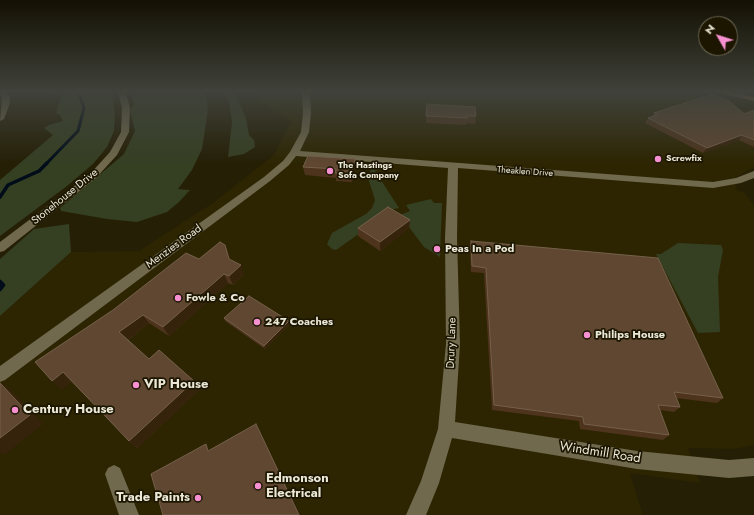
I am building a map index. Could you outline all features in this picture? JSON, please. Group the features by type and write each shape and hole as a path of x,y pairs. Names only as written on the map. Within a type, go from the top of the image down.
{"street":[{"name":"Stonehouse Drive","path":"0,248 93,176 114,153 125,132 126,116"},
{"name":"Menzies Road","path":"0,375 267,179 286,163 294,153 305,132 307,116"},
{"name":"Theaklen Drive","path":"294,153 713,185 738,181 754,174"},
{"name":"Drury Lane","path":"416,515 430,483 446,429 453,344 451,238 453,166"},
{"name":"Windmill Road","path":"446,429 637,460 729,469 754,467"},
{"path":"114,474 129,515"}],"shaded area":[{"path":"282,116 753,116 754,117 754,167 735,178 737,190 745,193 754,206 754,445 735,449 688,448 700,483 630,473 642,513 641,515 0,515 0,316 71,252 139,251 213,203 274,155 291,122"}],"green space":[{"path":"61,116 115,116 114,131 107,147 93,164 67,186 0,236 0,180 53,135 44,128 63,121"},
{"path":"131,116 207,116 202,149 192,170 178,189 190,190 179,202 167,212 137,222 107,219 61,211 60,208 124,154 135,131"},
{"path":"231,116 245,116 249,135 254,140 255,147 244,154 228,157 232,122"},
{"path":"377,165 380,170 375,171 399,208 394,209 336,250 332,249 327,244 332,233 366,214 372,208 375,200 368,178 372,166"},
{"path":"431,199 434,203 442,203 440,257 424,247 400,215 410,211 406,205"},
{"path":"69,224 71,252 0,316 0,259 34,229"},
{"path":"678,243 721,245 723,250 718,277 720,332 698,333 656,254 661,254"}],"building":[{"path":"427,116 467,116 467,118"},
{"path":"654,116 754,116 754,140 742,135 707,148 648,118"},
{"path":"308,156 355,159 351,174 335,173 336,169 303,167"},
{"path":"388,207 410,220 380,242 358,228"},
{"name":"Philips House","path":"471,241 658,258 723,398 674,392 680,407 658,405 669,435 584,424 583,417 494,405 486,268 472,266"},
{"path":"220,242 225,245 229,259 241,265 229,276 224,274 163,327 143,315 119,332 149,359 159,350 194,381 129,441 63,372 52,381 35,362 113,310 186,253 199,259"},
{"name":"247 Coaches","path":"249,296 289,321 264,346 224,318"},
{"path":"0,383 30,415 0,438"},
{"path":"256,424 299,515 163,515 151,474 206,444 208,451"}],"waterway":[{"path":"46,164 78,131 82,116"},
{"path":"0,197 8,185 39,171 46,164"},
{"path":"0,282 3,285 0,289"}],"place":[{"name":"Screwfix","path":"658,159"},
{"name":"The Hastings Sofa Company","path":"330,171"},
{"name":"Peas In a Pod","path":"437,249"},
{"name":"Fowle & Co","path":"178,298"},
{"name":"247 Coaches","path":"257,322"},
{"name":"Philips House","path":"587,335"},
{"name":"VIP House","path":"136,385"},
{"name":"Century House","path":"15,410"},
{"name":"Edmonson Electrical","path":"258,486"},
{"name":"Trade Paints","path":"198,498"}]}
